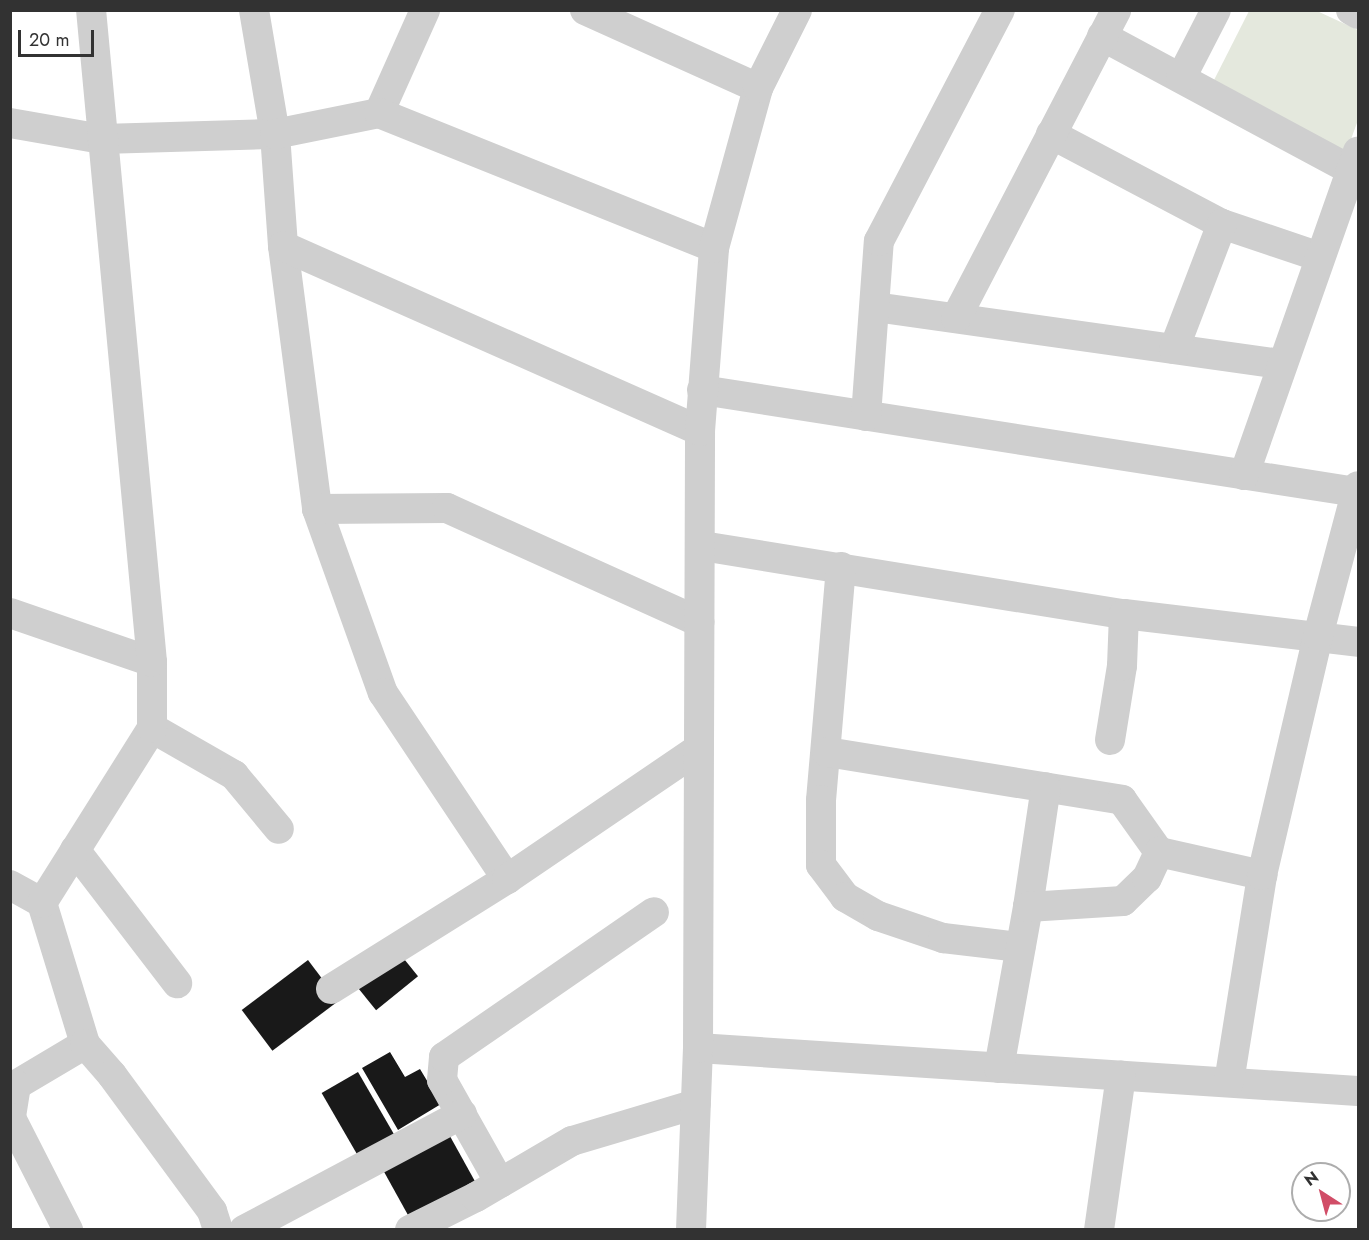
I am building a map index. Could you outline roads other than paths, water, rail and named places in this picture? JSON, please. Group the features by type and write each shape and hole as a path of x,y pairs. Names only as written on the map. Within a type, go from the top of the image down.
{"street":[{"path":"42,903 152,728 152,662 91,10"},
{"path":"254,10 275,134 283,246 317,509 383,693 507,879"},
{"path":"379,114 425,10"},
{"path":"585,10 758,88"},
{"path":"692,1230 698,1048 699,622 702,546 700,431 714,248 758,88 797,10"},
{"path":"866,416 879,241 1000,10"},
{"path":"1181,78 1216,10"},
{"path":"1351,10 1359,14"},
{"path":"956,318 1109,23 1181,78 1355,160 1244,475"},
{"path":"10,123 102,139 275,134 379,114 714,248"},
{"path":"1051,134 1222,224 1320,257"},
{"path":"1174,349 1222,224"},
{"path":"283,246 700,431"},
{"path":"875,307 1282,364"},
{"path":"702,390 1244,475 1357,489 1318,636 1262,875 1229,1082"},
{"path":"317,509 447,508 699,622"},
{"path":"702,546 1124,614 1359,642"},
{"path":"841,567 827,752 820,800 821,865 839,891 878,916 943,938 1020,947"},
{"path":"10,613 152,662"},
{"path":"1110,740 1122,666 1124,614"},
{"path":"152,728 234,775 279,829"},
{"path":"331,989 507,879 698,750"},
{"path":"827,752 1122,800 1159,852 1262,875"},
{"path":"999,1068 1028,907 1046,788"},
{"path":"75,850 177,983"},
{"path":"1028,907 1123,901 1147,878 1159,852"},
{"path":"10,885 42,903 85,1044 112,1075 212,1211 218,1230"},
{"path":"500,1183 442,1080 444,1058 654,912"},
{"path":"68,1230 11,1118 16,1085 85,1044"},
{"path":"698,1048 1359,1092"},
{"path":"1099,1230 1121,1076"},
{"path":"410,1230 500,1183 572,1141 696,1104"},
{"path":"244,1230 462,1114"}]}
